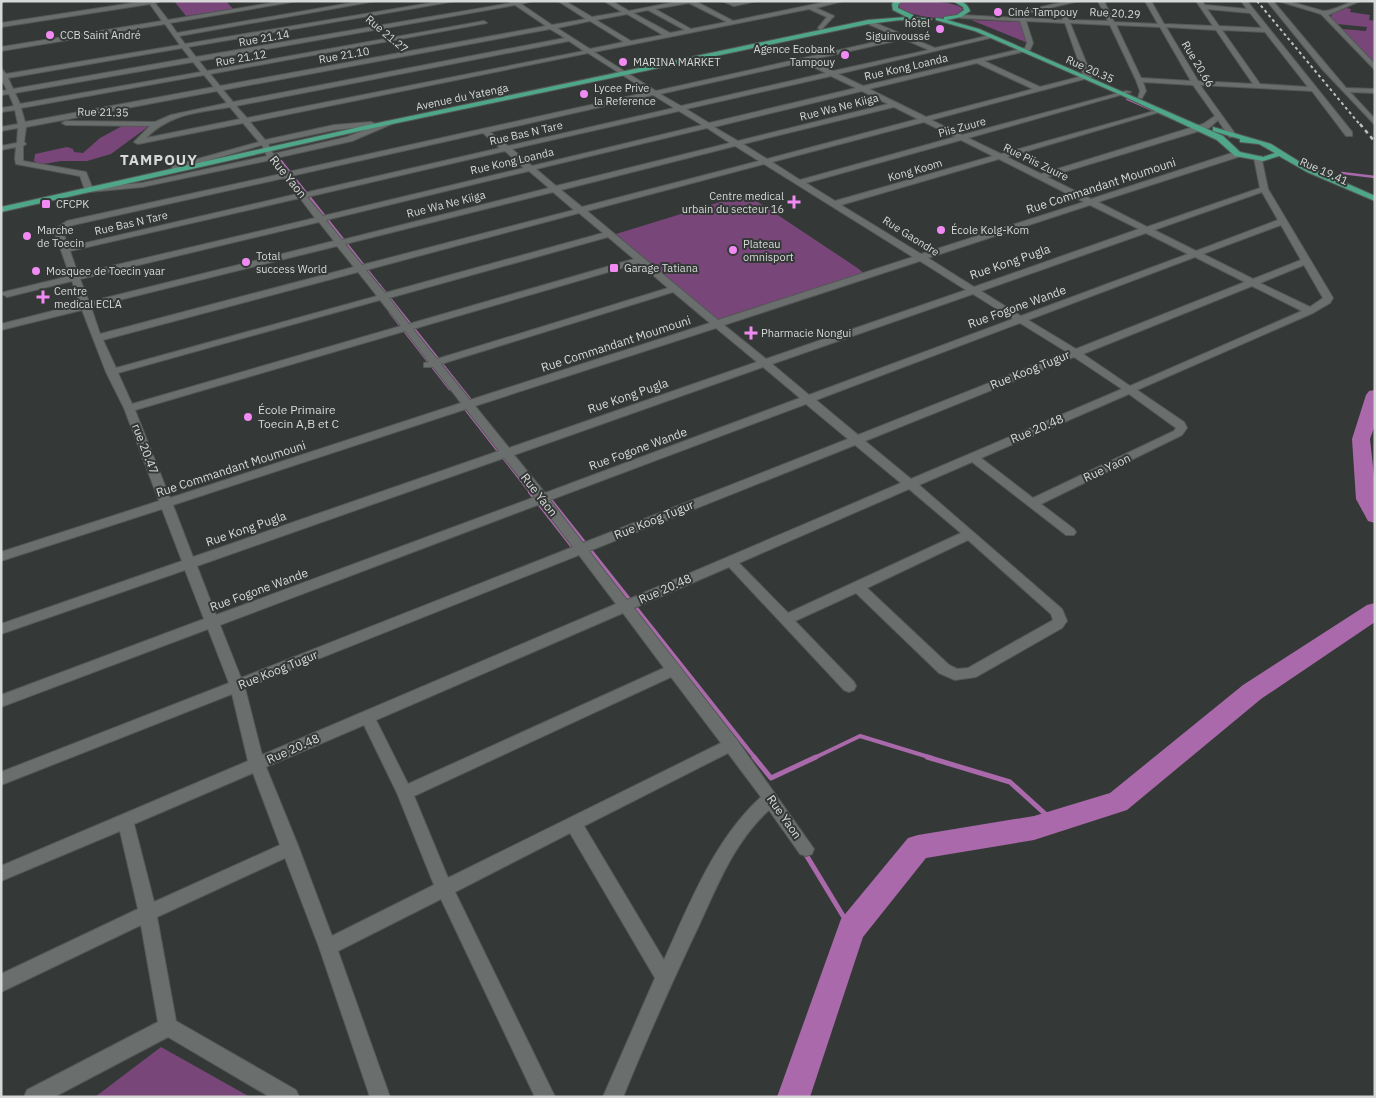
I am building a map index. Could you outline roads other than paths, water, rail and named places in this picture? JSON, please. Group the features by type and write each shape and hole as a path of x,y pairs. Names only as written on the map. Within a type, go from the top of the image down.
{"main road":[{"path":"956,1 967,10"},
{"path":"896,4 907,15 938,19 962,16 973,2"},
{"name":"Avenue du Yatenga","path":"799,34 876,16 896,4"},
{"name":"Rue 20.35","path":"962,16 969,23 1126,93 1160,111 1203,127 1250,140"},
{"name":"Avenue du Yatenga","path":"371,124 799,34 900,18 929,19"},
{"name":"Rue 20.35","path":"938,19 961,25 1026,50"},
{"name":"Avenue du Yatenga","path":"390,123 621,72"},
{"name":"Rue 20.35","path":"1126,93 1140,97 1203,127 1230,145 1232,150 1238,154"},
{"path":"1230,145 1237,141 1250,140"},
{"name":"Rue 19.41","path":"1250,140 1270,145 1278,153 1300,166 1375,199"},
{"path":"1260,158 1274,157 1278,153"},
{"name":"Rue 19.41","path":"1238,154 1260,158 1300,172 1375,205"},
{"path":"1,210 174,168"},
{"path":"1,205 88,188"}],"street":[{"path":"1,25 160,1"},
{"path":"1,49 295,1"},
{"name":"Rue 21.27","path":"330,1 413,70"},
{"path":"175,35 373,1"},
{"path":"371,124 353,124 142,185 88,188 83,174 19,162 18,158 22,144 22,125 16,108 5,92 2,75 184,47 453,1"},
{"name":"Rue 21.14","path":"5,92 468,12 514,2 530,1"},
{"path":"562,1 631,44"},
{"path":"607,1 670,36"},
{"path":"690,1 733,23"},
{"name":"Rue 21.10","path":"1,129 218,89 413,70 503,36 690,1"},
{"path":"724,1 734,4 754,1"},
{"path":"797,1 831,16 822,28"},
{"path":"570,39 172,116 156,124 138,142 244,121 413,70 591,52 840,1"},
{"path":"1026,50 1030,43 1022,13 1076,1"},
{"path":"1101,1 1139,80 1143,92 1140,97"},
{"name":"Rue 20.66","path":"1148,1 1196,84 1218,118 1232,135"},
{"path":"1191,1 1251,10"},
{"path":"1244,1 1349,134"},
{"path":"1270,1 1325,69 1375,124"},
{"path":"1281,1 1323,13 1330,13 1356,1"},
{"path":"1339,1 1350,4"},
{"name":"Rue Yaon","path":"151,2 184,47 218,89 233,104 285,174 406,327 431,363 468,405 543,499 675,669 732,744 806,849"},
{"name":"Rue Gaondre","path":"514,2 621,72 1075,353 1131,389 1180,424 1181,430"},
{"path":"1201,4 1215,27 1258,86"},
{"path":"97,338 928,120 1086,76 1060,5"},
{"path":"650,9 692,32"},
{"path":"468,12 490,28"},
{"path":"1323,13 1375,68"},
{"name":"Rue 20.29","path":"962,16 1266,30"},
{"path":"868,22 935,50"},
{"name":"Rue 21.12","path":"1,110 382,43 484,23"},
{"path":"497,32 503,36"},
{"name":"Rue Bas N Tare","path":"65,250 991,37"},
{"path":"285,174 906,38"},
{"name":"Rue Kong Loanda","path":"7,294 320,217 1026,50"},
{"name":"Rue Piis Zuure","path":"805,60 1310,311"},
{"path":"978,61 1041,90"},
{"path":"1296,67 1304,68"},
{"path":"1312,68 1325,69"},
{"path":"1139,80 1313,89"},
{"path":"1345,90 1375,91"},
{"name":"Piis Zuure","path":"800,182 1126,93"},
{"name":"Rue Wa Ne Kiiga","path":"1,327 896,104"},
{"name":"Kong Koom","path":"835,204 1160,111"},
{"path":"1041,177 1203,127 1218,118"},
{"name":"Rue 21.35","path":"50,120 64,123 156,124"},
{"path":"174,168 206,157 349,138 390,123"},
{"path":"485,130 952,519 1057,612 1060,621 1058,625 971,673 955,675 944,669 858,587"},
{"path":"1,148 22,144"},
{"path":"1,153 12,146"},
{"name":"Rue Commandant Moumouni","path":"1,557 718,325 1238,154"},
{"path":"1260,158 1264,189 1307,261"},
{"name":"rue 20.47","path":"285,174 64,224 58,230 97,338 129,408 237,686 257,765 291,848 328,947 380,1097"},
{"name":"Rue Kong Pugla","path":"1,629 1264,189"},
{"name":"Rue Fogone Wande","path":"1,700 809,400 1284,221"},
{"path":"111,372 610,234"},
{"path":"129,408 641,260"},
{"name":"Rue Koog Tugur","path":"1,779 1307,261"},
{"name":"Rue 20.48","path":"1,874 1310,311 1328,301 1328,298 1307,261"},
{"path":"431,363 673,288"},
{"name":"Rue Yaon","path":"1033,504 1154,446 1181,430"},
{"path":"972,457 1070,532"},
{"path":"786,620 968,535"},
{"path":"730,561 849,686"},
{"path":"405,793 675,669"},
{"path":"367,717 405,793 444,888 545,1097"},
{"path":"328,947 732,744"},
{"path":"613,1097 664,976 732,840 753,813 770,799"},
{"path":"125,820 148,913 168,1027 288,1097"},
{"path":"573,823 664,976"},
{"path":"1,983 291,848"},
{"path":"34,1097 168,1027"}],"waterway":[{"path":"1127,99 1166,116"},
{"path":"281,161 380,286"},
{"path":"1342,173 1375,177"},
{"path":"379,285 472,402"},
{"path":"390,312 450,389"},
{"path":"1375,395 1361,439 1366,499 1375,516"},
{"path":"464,407 531,493"},
{"path":"530,492 576,551"},
{"path":"548,497 755,758"},
{"path":"793,1097 851,929 918,847 1034,828 1118,802 1252,692 1375,611"},
{"path":"814,758 860,736 932,758"},
{"path":"754,757 771,778 816,757"},
{"path":"927,757 1010,782 1053,821"},
{"path":"805,853 851,929"}],"railway":[{"path":"1257,1 1361,126"},
{"path":"1360,124 1375,142"}],"place":[{"name":"Ciné Tampouy","path":"998,12"},
{"name":"hôtel Siguinvoussé","path":"940,29"},
{"name":"CCB Saint André","path":"50,35"},
{"name":"Agence Ecobank Tampouy","path":"845,55"},
{"name":"MARINA MARKET","path":"623,62"},
{"name":"Lycee Prive la Reference","path":"584,94"},
{"name":"Centre medical urbain du secteur 16","path":"794,202"},
{"name":"CFCPK","path":"46,204"},
{"name":"École Kolg-Kom","path":"941,230"},
{"name":"Marche de Toecin","path":"27,236"},
{"name":"Plateau omnisport","path":"733,250"},
{"name":"Total success World","path":"246,262"},
{"name":"Garage Tatiana","path":"614,268"},
{"name":"Mosquee de Toecin yaar","path":"36,271"},
{"name":"Centre medical ECLA","path":"43,297"},
{"name":"Pharmacie Nongui","path":"751,333"},
{"name":"École Primaire Toecin A,B et C","path":"248,417"}],"district":[{"name":"TAMPOUY","path":"159,160"}]}
